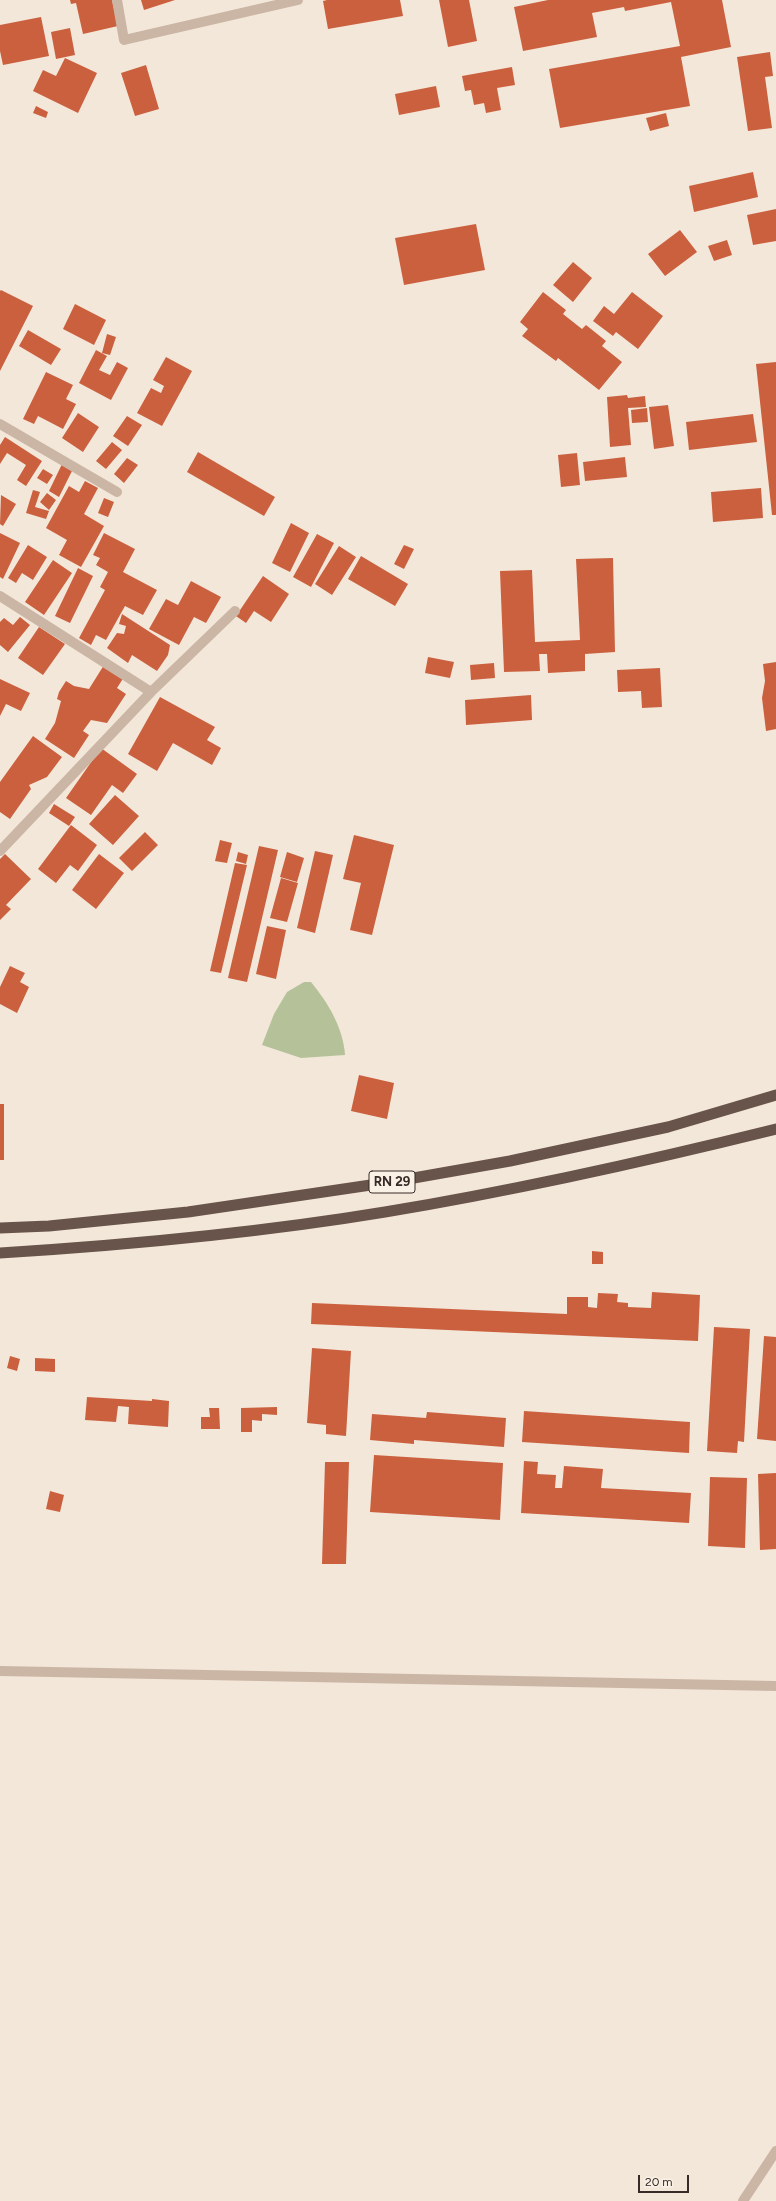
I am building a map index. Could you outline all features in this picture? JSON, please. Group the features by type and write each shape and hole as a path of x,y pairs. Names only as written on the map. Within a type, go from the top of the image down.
{"highway":[{"name":"RN 29","path":"0,1228 49,1226 188,1212 391,1182 510,1161 668,1128 776,1095"},
{"name":"RN 29","path":"0,1253 210,1236 386,1211 653,1159 776,1129"}],"street":[{"path":"118,0 124,40 298,0"},
{"path":"0,424 118,492"},
{"path":"0,596 151,692"},
{"path":"0,851 151,692 235,611"},
{"path":"0,1671 776,1686"},
{"path":"744,2201 776,2151"}],"green space":[{"path":"304,982 311,982 329,1007 338,1025 344,1045 345,1055 301,1058 262,1045 274,1014 287,992"}],"building":[{"path":"70,0 112,0 118,26 83,34 76,3 71,4"},
{"path":"141,0 175,0 144,10"},
{"path":"400,0 403,16 328,29 323,1"},
{"path":"439,0 469,0 477,41 448,47"},
{"path":"548,0 722,0 731,47 681,57 690,106 560,128 549,69 680,46 671,2 625,11 624,7 592,13 597,37 523,51 514,7"},
{"path":"41,17 49,56 3,65 0,51 0,25"},
{"path":"70,28 75,55 56,59 51,32"},
{"path":"770,52 773,76 765,77 772,128 748,131 737,57"},
{"path":"65,58 97,73 78,113 33,91 43,70 56,76"},
{"path":"146,65 159,109 135,116 121,73"},
{"path":"512,67 515,85 497,88 501,110 486,113 484,103 474,105 471,90 465,91 462,76"},
{"path":"436,86 440,107 399,115 395,94"},
{"path":"36,106 48,112 46,118 33,113"},
{"path":"666,113 669,126 650,131 646,118"},
{"path":"753,172 758,197 694,212 689,186"},
{"path":"776,209 776,241 753,245 747,215"},
{"path":"476,224 485,270 404,285 395,238"},
{"path":"680,230 697,252 665,276 648,254"},
{"path":"727,240 732,255 714,261 708,246"},
{"path":"573,262 592,278 573,302 553,285"},
{"path":"1,290 33,306 0,371 0,291"},
{"path":"543,292 566,310 563,314 582,329 586,325 606,341 602,346 622,362 599,390 558,358 556,361 522,336 528,329 520,322"},
{"path":"632,292 663,316 638,349 616,332 613,336 593,321 604,306 614,314"},
{"path":"75,304 106,320 94,345 63,329"},
{"path":"28,330 61,349 51,365 19,346"},
{"path":"107,334 116,337 110,355 102,353"},
{"path":"96,350 107,356 99,370 110,375 117,362 128,368 111,400 79,383"},
{"path":"166,357 192,371 162,426 137,413 151,388 161,393 164,386 153,380"},
{"path":"776,362 776,515 772,515 756,364"},
{"path":"46,372 73,385 66,399 76,404 63,429 38,416 34,424 23,419"},
{"path":"627,395 628,398 645,396 646,407 628,408 631,445 610,447 607,397"},
{"path":"668,405 674,446 654,449 649,407"},
{"path":"647,408 648,422 632,423 631,410"},
{"path":"78,413 99,427 83,452 62,438"},
{"path":"753,414 757,442 689,450 686,422"},
{"path":"127,416 142,425 128,446 113,436"},
{"path":"5,437 42,461 26,486 17,480 26,465 7,453 0,464 0,445"},
{"path":"112,442 122,450 106,469 96,461"},
{"path":"198,452 275,497 264,516 187,472"},
{"path":"577,453 580,485 561,487 558,455"},
{"path":"625,457 627,477 585,481 583,462"},
{"path":"127,458 138,465 124,483 114,474"},
{"path":"63,462 73,469 59,497 49,491"},
{"path":"43,469 53,475 47,484 37,478"},
{"path":"85,481 98,488 84,514 104,526 81,567 59,555 67,540 46,528 69,486 79,492"},
{"path":"761,488 763,518 713,522 711,492"},
{"path":"33,490 40,492 35,507 49,511 46,519 26,513"},
{"path":"47,493 56,500 49,510 40,502"},
{"path":"1,495 16,504 3,526 0,524"},
{"path":"104,498 114,502 108,517 98,513"},
{"path":"291,523 309,533 290,572 272,563"},
{"path":"0,533 20,543 3,579 0,577"},
{"path":"104,533 135,549 123,572 157,590 143,615 125,606 106,640 96,635 91,645 79,638 105,590 100,587 108,572 96,565 100,558 93,555"},
{"path":"317,534 334,543 311,587 293,577"},
{"path":"28,545 47,557 33,580 22,573 16,583 8,578"},
{"path":"404,545 414,549 404,569 394,564"},
{"path":"339,546 356,557 332,595 315,584"},
{"path":"361,556 408,584 395,606 348,579"},
{"path":"613,558 615,652 585,654 585,671 548,673 547,654 539,654 540,671 504,672 500,571 532,570 535,642 580,640 576,559"},
{"path":"53,560 72,573 44,615 25,602"},
{"path":"78,568 93,576 70,623 55,616"},
{"path":"263,576 289,594 271,622 254,611 246,623 236,616"},
{"path":"191,581 221,597 206,623 194,617 179,645 149,629 166,599 178,605"},
{"path":"122,614 170,645 168,655 157,671 132,655 128,663 107,648 117,633 124,634 126,626 119,624"},
{"path":"20,617 30,625 8,652 0,645 0,622 4,618 13,625"},
{"path":"39,627 65,644 43,675 18,658"},
{"path":"428,657 454,662 450,678 425,673"},
{"path":"776,662 776,729 766,731 762,698 765,681 763,664"},
{"path":"494,663 495,678 471,680 470,665"},
{"path":"104,665 124,677 117,688 126,694 107,723 91,720 83,731 89,735 74,758 45,739 55,723 61,701 57,699 59,692 66,681 74,686 89,689"},
{"path":"660,668 662,707 642,708 641,691 618,692 617,670"},
{"path":"0,679 30,693 21,711 6,704 0,716"},
{"path":"531,695 532,720 466,725 465,700"},
{"path":"160,697 215,727 207,740 221,748 212,765 173,743 157,771 128,754"},
{"path":"33,736 62,757 47,777 29,785 31,789 10,819 0,812 0,782"},
{"path":"101,748 137,774 123,793 112,785 91,815 66,798"},
{"path":"115,795 139,816 113,845 89,824"},
{"path":"54,804 75,817 69,826 49,813"},
{"path":"71,825 97,845 78,871 70,865 56,883 38,869"},
{"path":"145,832 158,845 132,871 119,858"},
{"path":"354,835 394,845 372,935 350,930 361,883 343,879"},
{"path":"220,840 232,843 227,863 215,861"},
{"path":"259,846 278,850 247,982 228,978"},
{"path":"315,851 333,855 315,933 297,928"},
{"path":"238,852 248,855 246,864 236,861"},
{"path":"287,852 304,858 297,882 280,877"},
{"path":"5,854 31,879 6,905 11,909 0,920 0,859"},
{"path":"99,854 124,873 96,909 72,890"},
{"path":"235,863 247,865 221,973 210,971"},
{"path":"281,878 298,883 287,922 270,918"},
{"path":"267,926 286,930 276,979 256,974"},
{"path":"10,966 25,973 20,982 29,987 17,1013 0,1004 0,987"},
{"path":"359,1075 394,1083 387,1119 351,1111"},
{"path":"0,1104 4,1104 4,1160 0,1160"},
{"path":"592,1251 603,1252 603,1264 592,1264"},
{"path":"652,1292 700,1295 698,1341 311,1324 312,1303 567,1314 567,1297 588,1297 588,1307 597,1308 598,1293 618,1294 617,1302 628,1303 628,1307 651,1308"},
{"path":"714,1327 750,1329 744,1442 738,1441 737,1453 707,1451"},
{"path":"764,1336 776,1337 776,1441 757,1439"},
{"path":"312,1348 351,1351 346,1436 326,1434 326,1425 307,1423"},
{"path":"10,1356 20,1359 17,1371 7,1368"},
{"path":"35,1358 55,1359 55,1372 35,1371"},
{"path":"87,1397 169,1401 168,1427 128,1424 129,1407 118,1406 116,1422 85,1420"},
{"path":"277,1407 277,1415 262,1414 262,1421 252,1420 252,1432 241,1432 241,1408"},
{"path":"209,1408 219,1408 220,1429 201,1429 201,1417 210,1417"},
{"path":"524,1411 690,1422 689,1453 522,1442"},
{"path":"427,1412 506,1418 504,1447 414,1440 414,1444 370,1440 372,1414 426,1418"},
{"path":"374,1455 503,1463 500,1520 370,1512"},
{"path":"524,1461 538,1462 537,1474 556,1475 555,1488 562,1488 564,1466 603,1469 601,1488 691,1493 689,1523 521,1513"},
{"path":"325,1462 349,1462 346,1564 322,1564"},
{"path":"776,1473 776,1549 760,1550 758,1474"},
{"path":"710,1477 747,1478 745,1548 708,1546"},
{"path":"50,1491 64,1495 60,1512 46,1509"}]}
